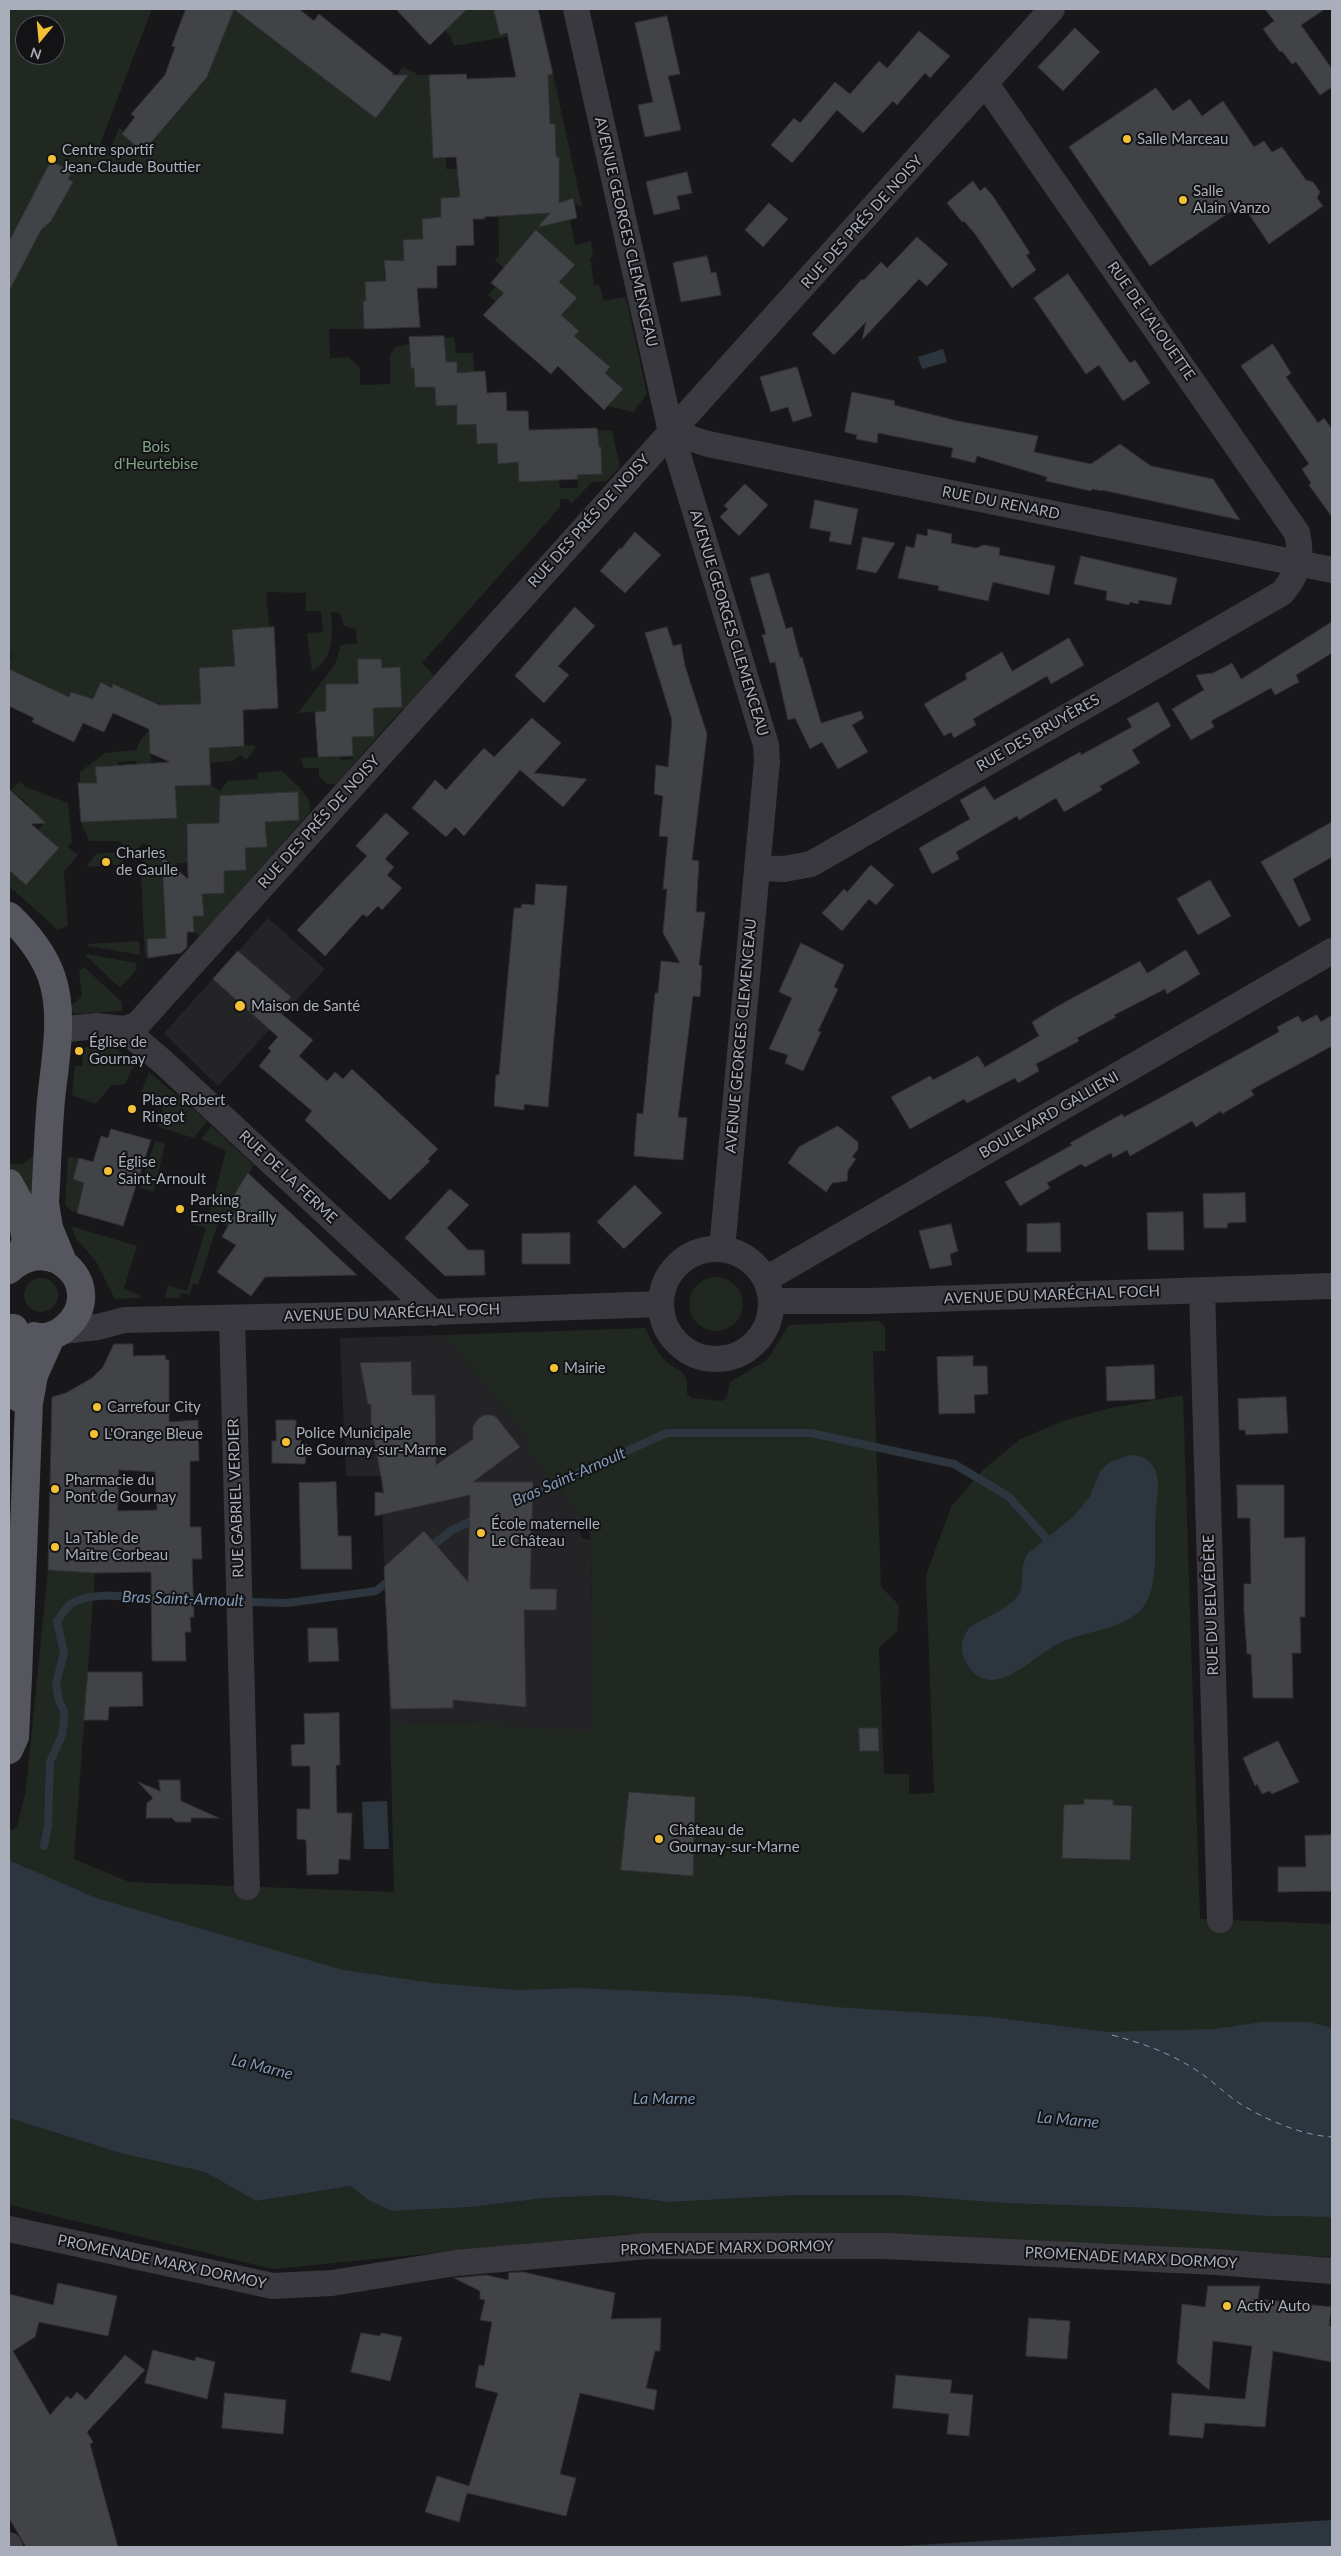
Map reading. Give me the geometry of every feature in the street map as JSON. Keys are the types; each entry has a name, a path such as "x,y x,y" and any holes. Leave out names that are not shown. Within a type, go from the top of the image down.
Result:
{"main road":[{"path":"9,916 30,937 51,975 57,1010 57,1030 45,1203 49,1228 62,1262 78,1279 81,1291 78,1314 57,1333 34,1375 30,1403 17,1694 14,1737 9,1750"},
{"path":"9,1183 19,1201 26,1242 14,1265"},
{"path":"14,1265 40,1255 62,1262"},
{"path":"11,1325 26,1335 39,1338 57,1333"},
{"path":"9,1596 20,1375 11,1325"}],"street":[{"name":"AVENUE GEORGES CLEMENCEAU","path":"576,9 671,432 766,746 767,761 722,1249"},
{"name":"RUE DES PRÉS DE NOISY","path":"124,1028 137,1025 146,1016 1052,9"},
{"name":"RUE DE L'ALOUETTE","path":"986,84 1297,533 1300,548 1299,563"},
{"name":"RUE DU RENARD","path":"671,432 708,444 1332,570"},
{"name":"RUE DES BRUYÈRES","path":"757,868 784,869 811,864 1282,593 1293,580 1299,563"},
{"name":"BOULEVARD GALLIENI","path":"768,1290 1332,951"},
{"path":"57,1030 97,1026 124,1028"},
{"name":"RUE DE LA FERME","path":"124,1028 434,1313"},
{"path":"722,1249 744,1256 756,1266 768,1290 766,1327 755,1344 738,1354 719,1359 699,1356 681,1347 667,1331 662,1318 660,1304 665,1282 678,1263 698,1251 722,1249"},
{"name":"AVENUE DU MARÉCHAL FOCH","path":"768,1290 870,1300 1332,1286"},
{"name":"RUE DU BELVÉDÈRE","path":"1202,1290 1220,1920"},
{"name":"AVENUE DU MARÉCHAL FOCH","path":"81,1291 92,1304 124,1320"},
{"name":"AVENUE DU MARÉCHAL FOCH","path":"57,1333 98,1327 124,1320 434,1313 660,1304"},
{"name":"RUE GABRIEL VERDIER","path":"232,1318 247,1887"},
{"name":"PROMENADE MARX DORMOY","path":"9,2229 273,2286 337,2283 456,2264 648,2246 885,2246 1216,2262 1332,2271"}],"shaded area":[{"name":"Maison de Santé","path":"268,918 325,969 218,1086 164,1033"},
{"name":"École maternelle Le Château","path":"444,1335 531,1441 524,1447 586,1521 582,1523 579,1530 582,1538 591,1540 592,1616 596,1617 596,1639 592,1640 593,1732 505,1727 505,1722 390,1723 381,1476 346,1476 340,1338"}],"green space":[{"name":"Bois d'Heurtebise","path":"9,9 152,9 100,144 111,148 119,128 124,131 122,134 144,152 208,76 226,29 209,20 229,20 234,9 272,9 328,80 375,117 403,67 419,75 429,75 433,157 446,157 446,169 461,168 460,197 441,198 441,217 423,239 403,240 404,261 384,260 385,281 363,302 364,329 329,329 330,358 348,357 360,368 360,385 390,384 390,355 395,347 409,344 411,368 414,368 415,387 435,387 436,406 457,405 457,424 476,424 477,444 497,443 498,464 518,462 520,482 559,480 560,488 578,488 577,475 602,474 601,447 599,447 597,430 612,431 620,467 607,481 592,482 571,504 568,499 560,499 560,507 422,663 434,675 336,784 327,784 319,777 319,768 304,768 300,758 340,756 341,760 353,759 352,737 374,736 373,708 402,706 400,667 382,668 381,659 358,659 358,684 348,684 348,690 326,711 298,713 335,664 341,645 357,643 356,629 344,626 340,613 331,612 332,637 328,653 325,660 312,671 307,633 323,632 321,611 306,611 306,593 268,592 266,595 270,632 232,631 236,667 199,668 202,708 154,703 102,682 93,699 71,692 63,708 9,678 11,667 9,663 12,655 9,653"},
{"path":"450,9 498,9 495,10 499,34 506,33 506,37 454,46 445,30 457,18"},
{"path":"553,74 582,206 574,204 572,198 566,200 575,245 591,241 593,257 589,259 594,285 599,284 604,301 626,297 647,394 633,412 607,406 622,389 605,373 610,367 574,336 579,331 561,315 577,298 559,282 574,265 537,230 519,251 536,266 541,333 525,352 505,335 517,321 488,295 509,273 495,260 499,256 498,194 505,216 545,213 549,163 559,162 559,157 549,157 545,125 549,91 537,77"},
{"path":"454,337 456,353 473,353 475,381 458,381 457,362 446,362 444,338"},
{"path":"157,724 150,744 152,779 137,779 136,761 118,762 118,765 95,767 97,783 80,783 80,772 105,753 137,750 142,739"},
{"path":"253,745 256,747 246,760 240,755 233,761 208,763 208,746"},
{"path":"282,771 306,795 309,800 310,812 200,936 194,932 193,916 203,915 202,894 224,893 224,871 246,870 245,848 266,847 265,819 299,820 298,792 241,795 219,818 219,823 208,823 209,840 188,847 188,863 177,863 176,868 165,868 163,888 167,938 147,939 148,958 145,957 141,872 145,872 145,861 142,861 151,849 143,843 133,853 119,841 89,841 81,822 176,818 173,784 211,785 220,791 228,781 258,779 258,773"},
{"path":"19,782 26,787 68,803 72,842 68,847 78,855 64,872 68,926 58,930 9,886 9,870 26,885 59,848 38,830 45,823 23,812 29,805 11,790"},
{"path":"116,852 125,864 113,865 108,857 103,858 100,866 86,867 96,854"},
{"path":"139,941 140,955 88,946 88,944"},
{"path":"87,954 136,963 137,969 120,988 86,956"},
{"path":"84,967 122,1002 122,1011 75,1014 68,1008 82,996 79,971"},
{"path":"98,1045 112,1047 136,1061 125,1084 111,1086 96,1104 72,1095 75,1066 82,1066 83,1048"},
{"path":"149,1072 207,1121 194,1138 158,1127 162,1116 162,1104 153,1096 141,1092"},
{"path":"211,1126 254,1165 231,1202 245,1216 265,1258 219,1220 198,1285 193,1284 189,1296 186,1293 180,1294 180,1298 165,1298 168,1285 187,1291 206,1228 191,1224 192,1219 207,1223 226,1151 201,1139"},
{"path":"155,1141 165,1144 154,1192 140,1188"},
{"path":"35,1155 34,1204 9,1169 9,1164 22,1164"},
{"path":"68,1157 79,1158 73,1179 84,1183 78,1209 79,1213 72,1211 65,1205"},
{"path":"71,1226 137,1246 124,1288 140,1296 140,1298 115,1299 96,1261 76,1239"},
{"path":"711,1277 721,1277 735,1285 741,1294 743,1304 741,1314 735,1323 721,1331 711,1331 701,1326 694,1319 689,1309 689,1299 694,1289 701,1282"},
{"path":"41,1278 48,1279 53,1283 57,1288 57,1302 53,1307 48,1311 41,1312 34,1311 29,1307 25,1302 24,1295 25,1288 29,1283 34,1279"},
{"path":"879,1321 885,1327 885,1351 873,1351 881,1587 899,1605 897,1631 879,1648 884,1774 909,1774 909,1794 934,1793 926,1575 951,1507 981,1472 1020,1439 1063,1421 1106,1409 1183,1395 1200,1919 1332,1924 1332,2055 334,2004 9,1875 31,1869 9,1860 9,1831 16,1828 18,1824 26,1789 48,1570 95,1573 74,1859 129,1882 394,1892 390,1723 505,1722 506,1727 592,1731 592,1639 596,1639 596,1617 592,1617 591,1540 586,1521 524,1447 531,1441 444,1335 645,1328 654,1346 663,1358 685,1376 687,1380 687,1394 692,1398 722,1401 727,1397 730,1382 767,1360 789,1325"},
{"path":"9,2118 120,2153 205,2172 256,2201 351,2186 368,2200 392,2211 471,2207 546,2198 610,2195 670,2202 798,2195 900,2195 1002,2203 1152,2208 1265,2216 1332,2217 1332,2257 844,2234 628,2234 273,2269 9,2205"}],"water":[{"path":"943,349 947,362 922,369 918,357"},
{"path":"1131,1455 1140,1456 1151,1464 1155,1469 1158,1483 1155,1567 1151,1593 1146,1603 1139,1612 1120,1624 1064,1641 1010,1675 987,1680 975,1674 969,1667 962,1652 963,1640 969,1628 1014,1600 1021,1589 1023,1567 1027,1554 1074,1516 1090,1496 1100,1471 1110,1462"},
{"path":"387,1801 389,1849 364,1849 362,1802"},
{"name":"La Marne","path":"9,1860 96,1898 343,1970 433,1983 516,1990 580,1988 743,1996 834,2007 991,2017 1108,2032 1215,2029 1262,2022 1309,2022 1332,2028 1332,2217 1265,2216 1152,2208 1002,2203 900,2195 798,2195 670,2202 610,2195 546,2198 471,2207 392,2211 368,2200 351,2186 256,2201 205,2172 120,2153 9,2118"},
{"path":"1332,2520 1332,2547 884,2547"}],"building":[{"path":"186,9 234,9 207,77 143,152 122,134 135,117 131,114 165,75 175,47 172,46"},
{"path":"234,9 299,9 314,21 319,14 394,74 392,75 408,75 376,118"},
{"path":"396,9 467,9 430,45"},
{"path":"494,9 538,9 553,74 548,75 550,124 555,124 556,157 559,157 559,203 573,198 577,218 538,227 550,213 473,219 474,245 456,246 456,265 437,266 437,288 417,288 420,327 364,329 363,301 366,301 365,282 386,281 384,260 404,261 403,240 423,239 422,219 441,217 441,198 460,197 456,157 433,158 429,75 466,74 467,79 516,77 507,33 500,35"},
{"path":"1265,9 1325,9 1301,25 1332,69 1332,87 1320,95 1296,62 1292,64 1282,51 1280,52 1263,29 1274,21"},
{"path":"667,16 680,74 668,76 681,130 645,137 638,105 653,102 635,23"},
{"path":"1075,28 1100,52 1063,91 1038,67"},
{"path":"919,31 950,56 930,78 925,73 897,105 893,101 863,133 837,110 792,163 771,145 794,118 800,123 835,82 850,94 879,61 887,68"},
{"path":"1156,88 1173,111 1190,99 1202,116 1223,101 1254,147 1264,141 1272,152 1282,147 1306,180 1313,182 1320,192 1317,198 1323,206 1269,244 1242,204 1150,266 1069,147"},
{"path":"51,161 72,172 68,179 73,182 51,221 41,230 9,291 9,242"},
{"path":"687,172 692,193 677,196 680,209 654,215 646,182"},
{"path":"973,181 980,191 985,187 993,196 1030,253 1026,255 1036,270 1012,288 975,234 964,221 962,222 947,203"},
{"path":"769,203 788,219 763,247 745,230"},
{"path":"536,230 575,265 559,282 577,298 561,315 579,331 574,336 610,367 605,373 623,389 604,410 558,366 551,374 483,315 504,293 491,283"},
{"path":"917,237 948,264 927,286 919,279 862,340 866,322 834,355 812,334 862,279 864,280 881,262 887,268"},
{"path":"707,256 711,273 716,272 721,295 681,302 673,263"},
{"path":"1068,274 1130,363 1135,360 1150,383 1123,401 1099,365 1086,374 1034,298"},
{"path":"444,336 446,362 457,362 457,373 485,371 487,393 506,392 507,411 528,411 529,430 597,428 599,447 601,447 602,474 577,475 578,479 519,482 518,462 498,464 497,443 477,444 476,424 457,425 457,405 436,406 435,387 415,387 414,368 411,368 409,337"},
{"path":"1273,344 1291,373 1286,377 1318,423 1324,418 1332,429 1332,517 1309,485 1311,483 1302,469 1309,464 1241,366"},
{"path":"797,367 812,416 793,422 788,407 771,412 760,377"},
{"path":"852,392 895,401 894,405 958,421 1038,436 1034,452 1091,464 1120,444 1151,466 1213,479 1240,520 1102,490 1092,489 1091,491 1046,481 1047,477 977,456 975,463 951,457 953,448 878,433 877,443 856,439 857,435 845,432"},
{"path":"745,484 768,505 739,536 720,517 728,509 724,506"},
{"path":"815,500 858,509 851,545 829,541 831,532 810,528"},
{"path":"928,529 952,534 951,543 976,548 984,545 1000,548 999,555 1055,566 1049,595 993,582 988,601 938,590 939,586 898,578 906,546 914,548 917,534 927,536"},
{"path":"635,532 661,555 625,593 600,571"},
{"path":"863,537 895,543 876,573 857,569"},
{"path":"1081,556 1177,578 1171,605 1139,600 1138,604 1130,602 1129,605 1106,600 1107,591 1074,584"},
{"path":"769,573 786,629 792,627 821,723 861,711 864,718 852,725 868,752 838,769 822,742 810,749 795,718 788,720 775,662 770,663 762,635 766,634 750,578"},
{"path":"575,607 595,626 558,666 569,675 544,703 515,676"},
{"path":"1332,622 1332,653 1296,675 1299,682 1275,695 1271,688 1211,721 1214,727 1191,740 1172,709 1204,690 1196,675 1213,673 1232,663 1241,679"},
{"path":"274,627 278,708 243,710 244,746 209,748 211,785 175,786 177,818 81,822 78,783 97,783 95,767 170,762 150,753 149,729 113,713 104,732 83,723 74,742 32,722 34,718 9,706 9,669 69,697 71,692 93,699 101,682 112,688 113,684 159,705 201,704 199,668 235,666 232,630"},
{"path":"667,627 673,646 681,644 685,666 707,734 692,860 699,861 696,912 705,912 699,965 702,966 700,997 693,996 678,1117 687,1118 683,1160 634,1156 637,1113 643,1114 655,993 658,993 661,961 680,963 663,933 667,889 663,889 668,837 659,836 663,796 654,794 656,765 668,767 672,720 645,633"},
{"path":"1069,638 1084,665 1051,684 1047,676 973,719 976,725 954,738 951,732 944,736 924,704 967,679 965,674 1002,652 1012,671"},
{"path":"358,659 381,659 382,668 400,667 402,707 373,708 374,736 352,737 353,756 318,757 315,712 326,711 326,684 358,684"},
{"path":"1158,702 1171,726 1132,750 1140,763 1100,786 1102,790 1064,812 1056,798 1019,820 1017,816 956,852 959,859 932,874 919,848 970,819 960,800 985,786 994,800 1080,752 1081,755 1132,727 1127,719"},
{"path":"532,718 561,743 534,773 587,779 563,807 520,770 464,836 455,827 446,837 412,808 435,780 446,790 484,748 494,757"},
{"path":"9,789 46,823 31,824 59,848 26,885 9,870"},
{"path":"298,792 299,820 265,822 267,847 245,848 246,870 224,871 224,893 202,894 204,916 193,916 194,932 187,932 187,947 181,953 148,958 147,939 166,938 162,857 188,879 187,824 219,823 220,796"},
{"path":"386,813 409,833 385,859 394,867 387,875 402,888 382,910 378,906 367,917 363,914 325,956 297,930 367,856 356,846"},
{"path":"1332,822 1332,857 1293,879 1311,920 1299,927 1261,862"},
{"path":"871,865 894,885 876,905 869,899 842,931 822,913 844,889 847,892"},
{"path":"1210,880 1231,916 1198,935 1177,899"},
{"path":"536,884 567,886 548,1107 524,1104 524,1110 494,1106 496,1075 499,1075 514,908 521,908 522,904 534,905"},
{"path":"801,943 844,965 834,987 838,989 818,1031 821,1032 803,1071 785,1063 788,1055 769,1049 792,998 779,992"},
{"path":"1186,950 1200,974 1167,994 1165,989 1114,1015 1116,1017 1077,1038 1079,1041 1036,1064 1039,1071 1018,1083 1015,1078 967,1103 964,1099 910,1129 891,1097 930,1076 933,1080 978,1056 985,1067 1039,1036 1032,1022 1058,1006 1140,961 1147,973"},
{"path":"238,951 291,997 278,1011 313,1040 299,1056 327,1081 335,1072 343,1079 352,1069 438,1149 428,1159 430,1161 390,1200 305,1120 312,1111 259,1066 271,1051 268,1048 278,1037 213,979"},
{"path":"1317,1015 1321,1022 1332,1015 1332,1046 1251,1090 1254,1095 1222,1114 1221,1111 1196,1127 1192,1121 1130,1156 1127,1150 1113,1158 1111,1153 1085,1167 1081,1164 1047,1183 1050,1188 1020,1206 1005,1182 1072,1145 1070,1143 1122,1114 1124,1117 1149,1104 1279,1032 1277,1027 1298,1016 1302,1022"},
{"path":"838,1126 858,1142 858,1149 852,1157 856,1159 848,1170 847,1181 832,1183 826,1192 788,1163 799,1147"},
{"name":"Église Saint-Arnoult","path":"111,1129 151,1140 123,1226 77,1213 84,1183 73,1179 79,1158 93,1162 101,1136 108,1138"},
{"path":"248,1173 357,1275 265,1277 251,1296 217,1272 236,1245 222,1237 237,1209 230,1202"},
{"path":"635,1185 662,1213 624,1249 597,1222"},
{"path":"450,1189 469,1205 447,1228 468,1250 484,1250 485,1275 445,1276 405,1238"},
{"path":"1245,1193 1246,1222 1228,1223 1227,1228 1204,1228 1203,1194"},
{"path":"1183,1212 1184,1250 1148,1250 1147,1213"},
{"path":"1060,1223 1061,1252 1027,1252 1027,1224"},
{"path":"951,1224 958,1251 950,1254 952,1265 930,1269 919,1231"},
{"path":"570,1233 570,1264 522,1264 522,1234"},
{"path":"114,1344 133,1344 133,1356 165,1355 166,1360 169,1360 169,1422 198,1420 199,1461 190,1461 190,1527 201,1527 202,1559 192,1559 194,1617 190,1617 191,1632 185,1632 186,1661 152,1661 151,1572 95,1573 48,1570 52,1397 66,1393 92,1378 103,1367","holes":["119,1470 155,1472 157,1510 118,1511"]},
{"path":"973,1356 973,1366 987,1366 988,1394 974,1395 975,1413 939,1414 937,1357"},
{"path":"411,1362 412,1395 435,1395 436,1465 473,1439 473,1426 478,1419 484,1415 492,1415 496,1417 520,1447 473,1482 533,1482 530,1589 557,1589 556,1610 524,1610 526,1707 453,1700 453,1708 391,1709 384,1567 424,1531 468,1582 470,1495 375,1516 375,1492 384,1493 371,1424 371,1404 368,1404 360,1363"},
{"path":"1154,1365 1155,1399 1107,1401 1106,1367"},
{"path":"1286,1397 1288,1433 1246,1435 1245,1430 1239,1430 1238,1399"},
{"name":"Police Municipale de Gournay-sur-Marne","path":"276,1420 296,1420 296,1440 301,1440 301,1444 307,1444 305,1464 272,1463 272,1441 276,1441"},
{"path":"336,1482 338,1536 351,1536 352,1569 301,1569 299,1483"},
{"path":"1237,1485 1284,1485 1284,1538 1305,1537 1305,1617 1300,1617 1301,1653 1292,1653 1293,1698 1253,1698 1251,1654 1247,1654 1244,1611 1244,1584 1251,1584 1250,1518 1238,1518"},
{"path":"308,1628 337,1628 339,1661 309,1662"},
{"path":"88,1672 142,1672 143,1706 109,1707 108,1720 84,1720"},
{"path":"339,1713 340,1765 336,1765 337,1813 352,1813 350,1860 339,1859 338,1874 307,1875 306,1840 297,1839 297,1809 310,1809 310,1766 292,1766 291,1745 305,1744 304,1714"},
{"path":"859,1728 878,1728 879,1751 860,1751"},
{"path":"1278,1741 1299,1782 1272,1794 1270,1791 1262,1794 1257,1784 1255,1786 1243,1758"},
{"path":"159,1780 180,1780 181,1801 219,1818 191,1818 191,1822 176,1822 172,1818 146,1818 147,1803 153,1798 138,1782 160,1791"},
{"name":"Château de Gournay-sur-Marne","path":"629,1792 695,1797 693,1876 621,1870"},
{"path":"1084,1799 1113,1800 1113,1805 1132,1806 1130,1860 1062,1858 1064,1805 1084,1804"},
{"path":"1332,1835 1332,1891 1278,1892 1278,1867 1306,1867 1305,1836"},
{"path":"523,2272 615,2293 611,2319 661,2318 660,2351 655,2351 646,2388 657,2390 654,2410 580,2393 560,2474 576,2478 566,2516 467,2493 459,2522 425,2512 437,2476 469,2486 498,2393 475,2387 479,2365 484,2366 492,2322 480,2320 485,2300 480,2299 480,2291 454,2278 486,2275 508,2280 509,2273"},
{"path":"58,2283 117,2296 108,2336 39,2322 35,2337 13,2351 50,2415 67,2396 71,2399 77,2392 86,2400 125,2355 145,2370 87,2432 93,2442 90,2444 118,2547 26,2547 9,2518 9,2294 53,2305"},
{"path":"1208,2286 1260,2286 1258,2299 1331,2307 1329,2326 1332,2326 1332,2362 1273,2351 1265,2427 1205,2423 1203,2438 1169,2435 1172,2393 1245,2399 1252,2346 1213,2341 1209,2390 1177,2363 1182,2304 1205,2307"},
{"path":"1029,2318 1070,2321 1067,2359 1026,2356"},
{"path":"361,2333 380,2336 381,2333 402,2337 390,2381 351,2372"},
{"path":"153,2350 195,2361 196,2357 215,2362 207,2399 145,2383"},
{"path":"896,2375 952,2380 950,2393 973,2395 969,2436 947,2434 949,2414 893,2408"},
{"path":"225,2393 286,2400 283,2434 222,2428"}],"waterway":[{"name":"Bras Saint-Arnoult","path":"525,1497 667,1433 811,1433 954,1464 1008,1496 1046,1538"},
{"name":"Bras Saint-Arnoult","path":"428,1549 452,1530 478,1518"},
{"name":"Bras Saint-Arnoult","path":"184,1600 287,1603 376,1591 392,1578"},
{"name":"Bras Saint-Arnoult","path":"44,1846 48,1826 50,1762 62,1735 64,1720 64,1711 59,1701 56,1684 64,1653 57,1621 72,1603 93,1596 160,1600"}],"ferry route":[{"path":"1112,2035 1145,2045 1176,2058 1202,2074 1239,2103 1272,2121 1296,2130 1332,2137"}],"place":[{"name":"Salle Marceau","path":"1127,139"},
{"name":"Centre sportif Jean-Claude Bouttier","path":"52,159"},
{"name":"Salle Alain Vanzo","path":"1183,200"},
{"name":"Charles de Gaulle","path":"106,862"},
{"name":"Maison de Santé","path":"240,1006"},
{"name":"Église de Gournay","path":"79,1051"},
{"name":"Place Robert Ringot","path":"132,1109"},
{"name":"Église Saint-Arnoult","path":"108,1171"},
{"name":"Parking Ernest Brailly","path":"180,1209"},
{"name":"Mairie","path":"554,1368"},
{"name":"Carrefour City","path":"97,1407"},
{"name":"L'Orange Bleue","path":"94,1434"},
{"name":"Police Municipale de Gournay-sur-Marne","path":"286,1442"},
{"name":"Pharmacie du Pont de Gournay","path":"55,1489"},
{"name":"École maternelle Le Château","path":"481,1533"},
{"name":"La Table de Maître Corbeau","path":"55,1547"},
{"name":"Château de Gournay-sur-Marne","path":"659,1839"},
{"name":"Activ' Auto","path":"1227,2306"}]}
